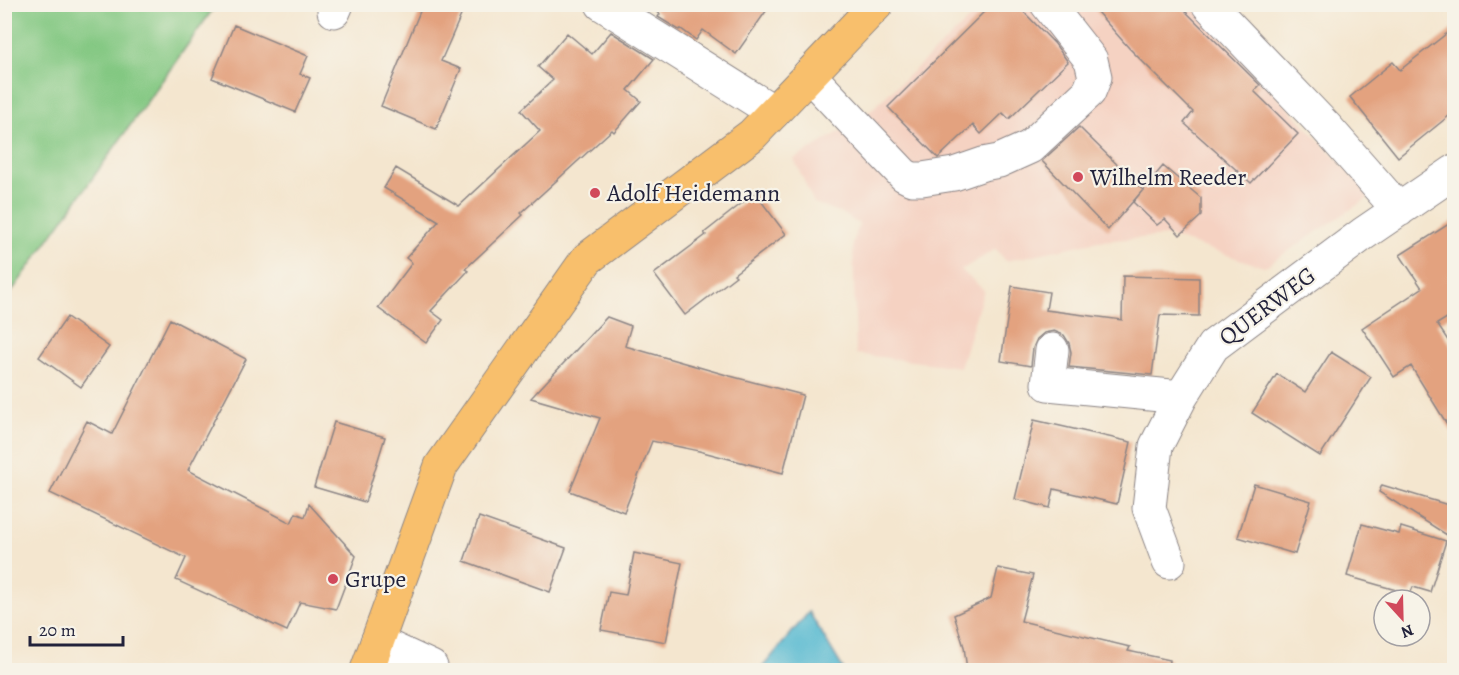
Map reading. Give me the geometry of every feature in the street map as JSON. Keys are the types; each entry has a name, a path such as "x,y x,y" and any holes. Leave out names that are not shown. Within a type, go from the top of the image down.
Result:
{"main road":[{"path":"372,656 441,466 587,259 752,135 877,4"}],"street":[{"path":"602,4 774,112"},
{"path":"809,75 904,175 912,179 954,174 999,161 1030,147 1089,92 1095,77 1091,60 1047,4"},
{"path":"1208,4 1326,127 1399,210"},
{"name":"QUERWEG","path":"1169,562 1149,508 1156,446 1181,398 1213,346 1363,234 1455,172"},
{"path":"1052,350 1048,384 1181,398"},
{"path":"372,656 432,670"}],"shaded area":[{"name":"Wilhelm Reeder","path":"985,5 1192,5 1371,196 1264,267 1169,236 1098,241 1006,261 996,249 961,270 984,290 960,367 856,354 853,243 859,224 841,213 814,203 794,159 860,120"}],"green space":[{"path":"4,5 216,5 5,301"}],"water":[{"path":"809,612 844,670 760,670"}],"building":[{"path":"423,4 466,4 441,61 461,69 436,129 381,106"},
{"path":"647,4 771,4 736,54 703,30 696,40 658,17 660,14"},
{"path":"992,4 1016,4 1055,44 1068,62 1009,119 1003,113 981,134 973,125 938,158 888,107"},
{"path":"1090,4 1178,4 1260,85 1254,91 1298,134 1251,183 1184,123 1193,112 1129,48"},
{"path":"234,25 308,56 300,74 310,78 295,112 212,78"},
{"path":"1455,27 1455,111 1398,157 1350,97 1393,62 1400,70"},
{"path":"611,32 654,59 628,90 641,101 614,132 612,130 521,213 523,215 465,269 468,271 431,311 443,320 426,343 378,308 412,263 406,258 439,221 384,188 396,168 459,206 540,131 521,110 553,80 538,67 567,33 592,54"},
{"path":"1079,127 1143,190 1108,230 1042,161"},
{"path":"1163,166 1201,198 1201,216 1180,235 1165,219 1157,225 1133,202"},
{"path":"755,193 786,234 685,315 654,274 706,235 704,233"},
{"path":"1455,220 1455,313 1437,324 1455,351 1455,437 1411,366 1394,377 1362,328 1422,288 1400,255"},
{"path":"1123,276 1199,278 1199,316 1160,315 1152,375 1069,367 1071,352 1069,343 1064,335 1054,331 1044,333 1037,339 1033,348 1031,366 1001,361 1012,286 1049,292 1046,310 1122,320"},
{"path":"67,317 109,347 81,387 39,357"},
{"path":"607,317 631,326 625,346 803,395 783,473 652,441 624,512 570,491 600,418 531,398"},
{"path":"170,319 246,359 188,470 291,523 296,513 305,517 309,504 356,556 336,609 300,602 287,631 176,580 186,558 50,493 87,421 112,434"},
{"path":"1331,352 1371,377 1320,456 1252,413 1277,374 1305,392"},
{"path":"1034,420 1131,442 1117,504 1054,489 1050,508 1015,499"},
{"path":"334,422 385,437 365,502 314,487"},
{"path":"1254,484 1311,501 1295,554 1238,537"},
{"path":"1382,485 1455,507 1447,535 1379,492"},
{"path":"479,517 566,548 550,592 464,561"},
{"path":"1362,524 1399,534 1401,527 1446,541 1431,588 1389,588 1347,576"},
{"path":"634,553 682,563 666,642 601,630 609,592 626,595"},
{"path":"998,568 1033,575 1021,621 1130,647 1128,651 1170,660 1169,670 967,670 964,647 954,615 991,598"}],"place":[{"name":"Wilhelm Reeder","path":"1078,177"},
{"name":"Adolf Heidemann","path":"595,193"},
{"name":"Grupe","path":"333,579"}]}
